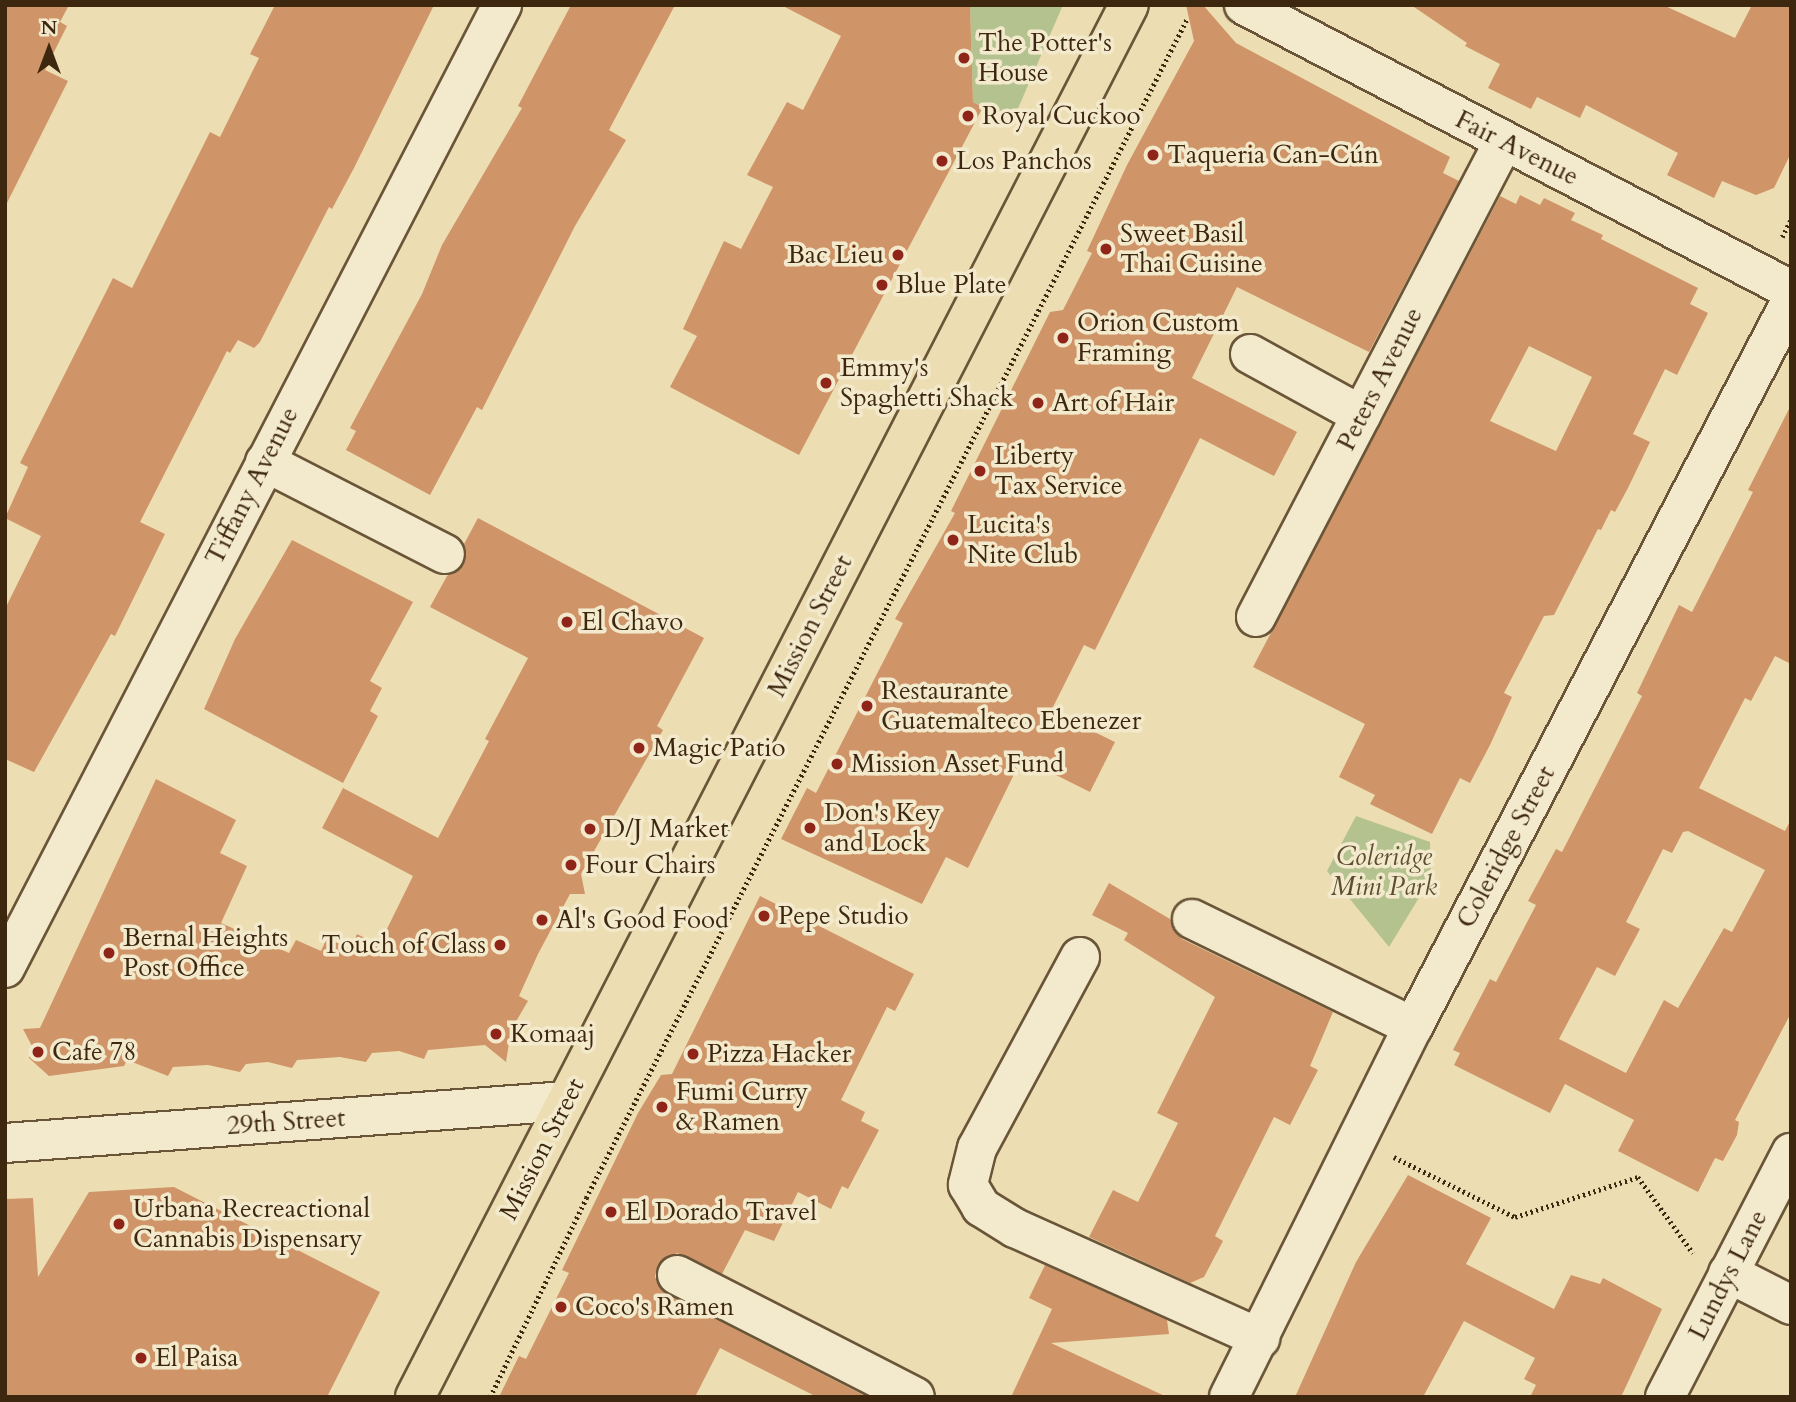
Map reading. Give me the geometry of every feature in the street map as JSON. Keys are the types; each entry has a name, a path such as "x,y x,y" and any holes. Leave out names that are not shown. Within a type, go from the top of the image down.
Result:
{"main road":[{"name":"Mission Street","path":"415,1397 1129,5"}],"street":[{"name":"Tiffany Avenue","path":"5,968 502,5"},
{"name":"Fair Avenue","path":"1244,5 1791,290"},
{"name":"Peters Avenue","path":"1256,617 1504,141"},
{"name":"Coleridge Street","path":"1230,1397 1413,1027 1791,301"},
{"path":"1250,354 1361,415"},
{"path":"265,462 445,554"},
{"path":"1192,919 1413,1027"},
{"path":"1080,957 977,1148 968,1185 981,1207 1015,1228 1259,1338"},
{"name":"29th Street","path":"5,1143 566,1101"},
{"name":"Lundys Lane","path":"1665,1397 1791,1153"},
{"path":"1728,1273 1791,1305"},
{"path":"677,1275 915,1397"}],"path":[{"path":"490,1397 586,1198 1187,19"},
{"path":"1358,1140 1515,1217 1638,1177 1689,1250 1728,1273"}],"green space":[{"path":"970,5 1063,5 1013,120 973,102"},
{"name":"Coleridge Mini Park","path":"1356,816 1430,842 1431,878 1389,947 1327,871"}],"building":[{"path":"5,5 69,5 60,22 67,26 45,70 68,81 5,207"},
{"path":"275,5 434,5 354,168 332,209 329,207 260,342 254,348 238,340 230,353 227,351 140,522 165,534 115,636 111,634 34,772 5,759 5,609 41,536 5,518 28,467 20,463 113,278 132,288 210,132 220,137 259,58 250,54"},
{"path":"571,5 675,5 609,130 626,140 575,226 482,410 477,407 430,495 346,450 356,431 350,428 422,294 442,245 522,108 518,106"},
{"path":"781,5 970,5 973,102 983,107 799,455 670,387 697,336 683,329 724,241 741,249 773,187 747,175 787,102 803,110 841,36"},
{"path":"1186,5 1203,5 1236,43 1450,157 1443,173 1459,181 1369,352 1237,287 1192,378 1297,432 1274,476 1200,438 1095,650 1084,645 1051,711 1115,742 1090,792 1022,758 968,868 946,857 922,904 781,839 807,788 816,793 903,623 895,619 955,513 951,511 1050,312 1063,310 1092,253 1087,251 1127,165 1194,41"},
{"path":"1411,5 1663,5 1735,38 1752,5 1791,5 1791,153 1774,188 1756,195 1722,181 1714,198 1667,175 1678,153 1586,105 1580,118 1537,97 1531,109 1488,88 1500,64 1465,46 1467,43"},
{"path":"1520,195 1540,205 1544,198 1575,213 1571,220 1603,235 1601,239 1698,288 1690,304 1708,313 1677,375 1665,369 1633,434 1650,442 1628,488 1615,512 1611,510 1601,530 1598,529 1554,615 1544,616 1504,693 1512,697 1490,745 1470,783 1460,778 1432,834 1370,804 1375,795 1339,777 1365,724 1253,667 1500,196 1516,204","holes":["1529,346 1592,377 1556,451 1490,421"]},
{"path":"1791,405 1791,664 1775,656 1751,701 1745,698 1699,788 1785,831 1791,819 1791,1013 1735,1120 1739,1122 1737,1135 1723,1161 1715,1158 1698,1192 1618,1151 1634,1120 1565,1084 1550,1113 1454,1065 1460,1053 1453,1050 1490,979 1496,982 1536,905 1528,901 1556,849 1562,852 1642,696 1637,693 1679,605 1692,612 1753,492 1748,490","holes":["1688,831 1765,870 1732,932 1724,928 1678,1008 1664,1000 1626,1073 1559,1039 1597,967 1615,976 1640,929 1626,922 1663,849 1672,853 1683,832"]},
{"path":"478,518 704,638 657,726 663,730 581,874 585,894 570,894 538,954 519,996 528,1001 511,1030 506,1062 485,1045 428,1050 424,1059 399,1051 372,1053 366,1062 340,1057 297,1060 292,1068 268,1062 246,1064 240,1072 208,1065 173,1067 168,1076 127,1060 124,1066 49,1076 29,1058 33,1048 23,1029 40,1028 156,779 236,820 220,853 247,866 221,923 289,953 296,940 321,951 327,938 350,949 357,934 379,945 413,876 322,828 343,788 438,838 489,741 485,739 528,658 430,607 447,576 464,565 464,544"},
{"path":"292,540 413,602 370,681 382,688 370,711 378,716 343,783 204,709 235,639"},
{"path":"1109,883 1170,919 1182,939 1333,1012 1310,1066 1318,1070 1290,1125 1274,1117 1215,1236 1223,1241 1204,1277 1190,1283 1089,1237 1113,1190 1138,1202 1178,1123 1157,1113 1215,997 1124,940 1128,933 1092,915"},
{"path":"760,896 914,974 895,1011 887,1007 841,1100 865,1112 861,1121 879,1130 848,1189 842,1186 831,1209 798,1192 774,1241 745,1230 722,1274 677,1253 658,1264 655,1277 667,1294 867,1397 817,1397 720,1348 695,1397 499,1397 519,1356 526,1359 569,1273 562,1270 638,1113 661,1075 672,1074"},
{"path":"1408,1175 1491,1218 1466,1264 1554,1309 1571,1275 1600,1284 1603,1278 1662,1309 1621,1397 1530,1397 1536,1385 1524,1379 1535,1358 1464,1321 1423,1397 1295,1397 1356,1262"},
{"path":"174,1187 380,1292 327,1397 5,1397 5,1199 33,1198 38,1277 89,1192"},
{"path":"1045,1265 1167,1320 1169,1334 1051,1343 1167,1397 1011,1397 1052,1309 1029,1298"}],"place":[{"name":"The Potter's House","path":"964,58"},
{"name":"Royal Cuckoo","path":"968,116"},
{"name":"Taqueria Can-Cún","path":"1153,155"},
{"name":"Los Panchos","path":"942,161"},
{"name":"Sweet Basil Thai Cuisine","path":"1106,249"},
{"name":"Bac Lieu","path":"898,255"},
{"name":"Blue Plate","path":"882,285"},
{"name":"Orion Custom Framing","path":"1063,338"},
{"name":"Emmy's Spaghetti Shack","path":"826,383"},
{"name":"Art of Hair","path":"1038,403"},
{"name":"Liberty Tax Service","path":"980,471"},
{"name":"Lucita's Nite Club","path":"953,540"},
{"name":"El Chavo","path":"567,622"},
{"name":"Restaurante Guatemalteco Ebenezer","path":"867,706"},
{"name":"Magic Patio","path":"639,748"},
{"name":"Mission Asset Fund","path":"837,764"},
{"name":"Don's Key and Lock","path":"810,828"},
{"name":"D/J Market","path":"590,829"},
{"name":"Four Chairs","path":"571,865"},
{"name":"Pepe Studio","path":"764,916"},
{"name":"Al's Good Food","path":"542,920"},
{"name":"Touch of Class","path":"500,945"},
{"name":"Bernal Heights Post Office","path":"109,953"},
{"name":"Komaaj","path":"496,1034"},
{"name":"Cafe 78","path":"38,1052"},
{"name":"Pizza Hacker","path":"693,1054"},
{"name":"Fumi Curry & Ramen","path":"662,1107"},
{"name":"El Dorado Travel","path":"611,1212"},
{"name":"Urbana Recreactional Cannabis Dispensary","path":"119,1224"},
{"name":"Coco's Ramen","path":"561,1307"},
{"name":"El Paisa","path":"141,1358"}]}
